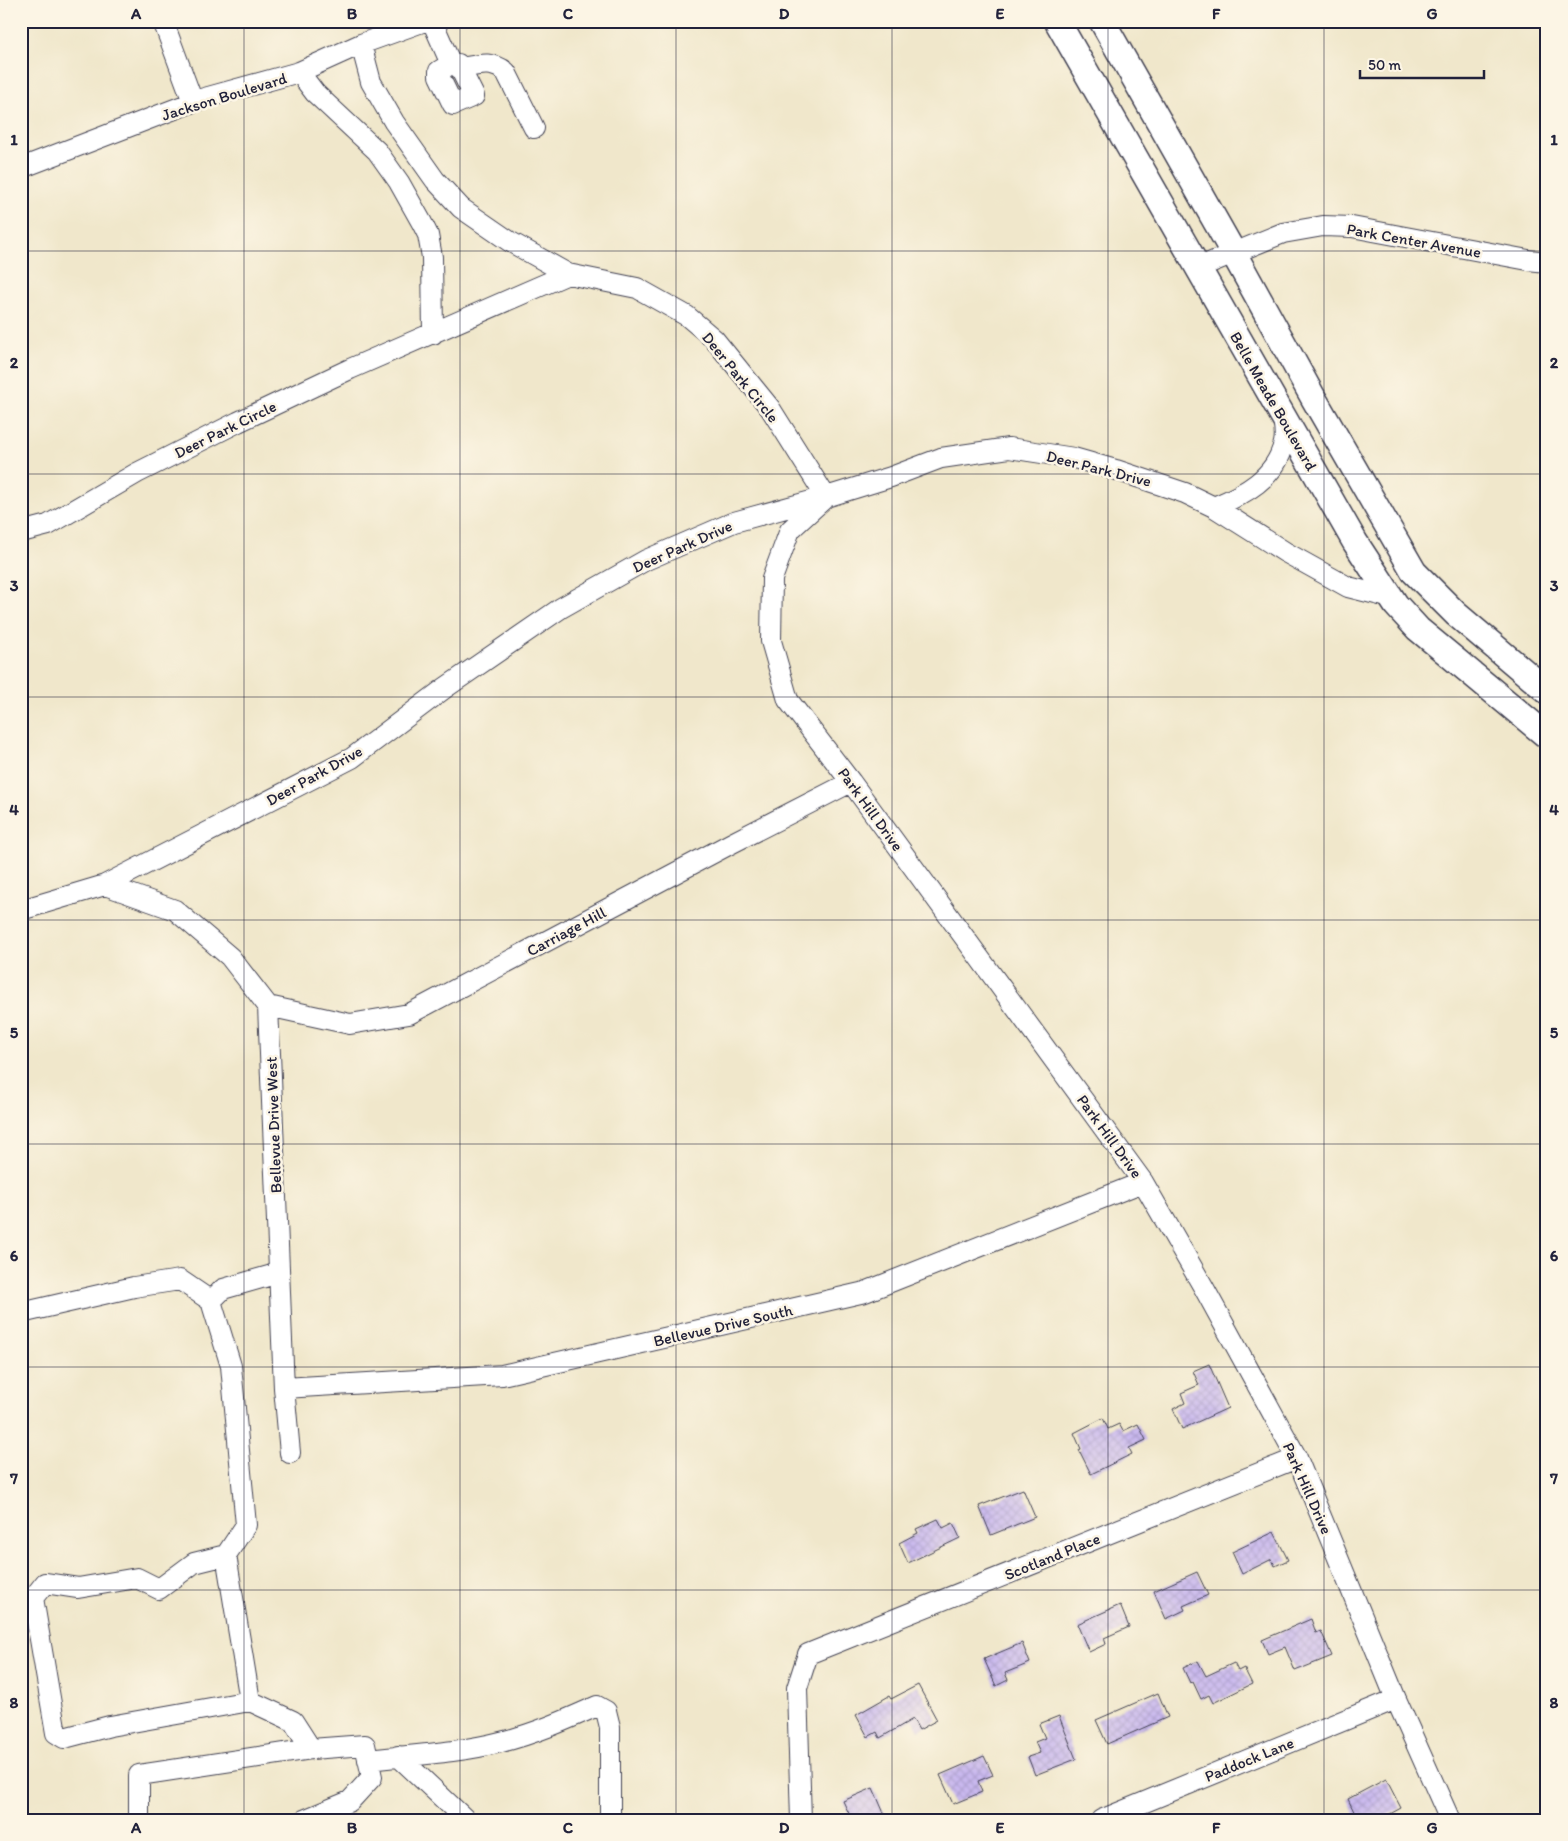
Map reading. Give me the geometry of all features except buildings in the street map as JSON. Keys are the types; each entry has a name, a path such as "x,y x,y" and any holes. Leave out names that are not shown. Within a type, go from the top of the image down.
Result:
{"main road":[{"name":"Belle Meade Boulevard","path":"1057,21 1197,268 1356,542 1392,598 1418,629 1547,736"},
{"path":"1102,21 1234,252 1314,399 1419,577 1456,614 1547,691"},
{"path":"1106,107 1141,89"},
{"path":"1282,414 1314,399"},
{"path":"1392,598 1419,577"}],"street":[{"path":"163,21 193,102"},
{"name":"Jackson Boulevard","path":"21,168 193,102 299,72 361,44 425,21"},
{"path":"432,21 456,66 487,64 498,66 506,72 534,128"},
{"path":"361,44 371,82 394,122 436,180 461,208 501,236 568,274"},
{"path":"299,72 316,93 377,151 399,182 422,223 428,236 432,257 433,334"},
{"name":"Park Center Avenue","path":"1197,268 1283,233 1323,226 1352,227 1547,262"},
{"name":"Deer Park Circle","path":"21,532 48,525 137,473 238,422 350,369 568,274 637,288 687,316 714,339 770,408 826,497"},
{"path":"1214,507 1238,497 1255,486 1268,472 1284,444 1285,430 1282,414"},
{"name":"Deer Park Drive","path":"21,910 105,885 352,758 445,688 561,608 646,560 734,522 891,477 941,458 1009,448 1074,458 1116,470 1185,493 1214,507 1285,552 1348,588 1392,598"},
{"name":"Park Hill Drive","path":"826,497 790,530 772,579 771,641 788,700 851,782 1143,1182 1200,1281 1297,1458 1396,1698 1450,1820"},
{"name":"Carriage Hill","path":"268,1006 350,1024 409,1014 851,782"},
{"path":"105,885 175,910 230,957 268,1006"},
{"name":"Bellevue Drive West","path":"268,1006 284,1388 290,1453"},
{"name":"Bellevue Drive South","path":"284,1388 502,1375 866,1292 1143,1182"},
{"path":"211,1301 223,1289 279,1273"},
{"path":"21,1313 134,1286 180,1280 211,1301 231,1366 246,1525 226,1555 194,1563 159,1590 137,1578 78,1588 45,1583 33,1598 56,1733 64,1738 110,1726 250,1701 293,1721 311,1749"},
{"name":"Scotland Place","path":"800,1820 797,1688 808,1654 1297,1458"},
{"path":"226,1555 250,1701"},
{"name":"Paddock Lane","path":"1101,1820 1396,1698"},
{"path":"368,1760 447,1751 501,1742 565,1720 597,1706 606,1711 610,1727 610,1820"},
{"path":"139,1820 139,1776 311,1749 365,1745 372,1777 350,1801 304,1820"},
{"path":"398,1756 466,1820"}]}
